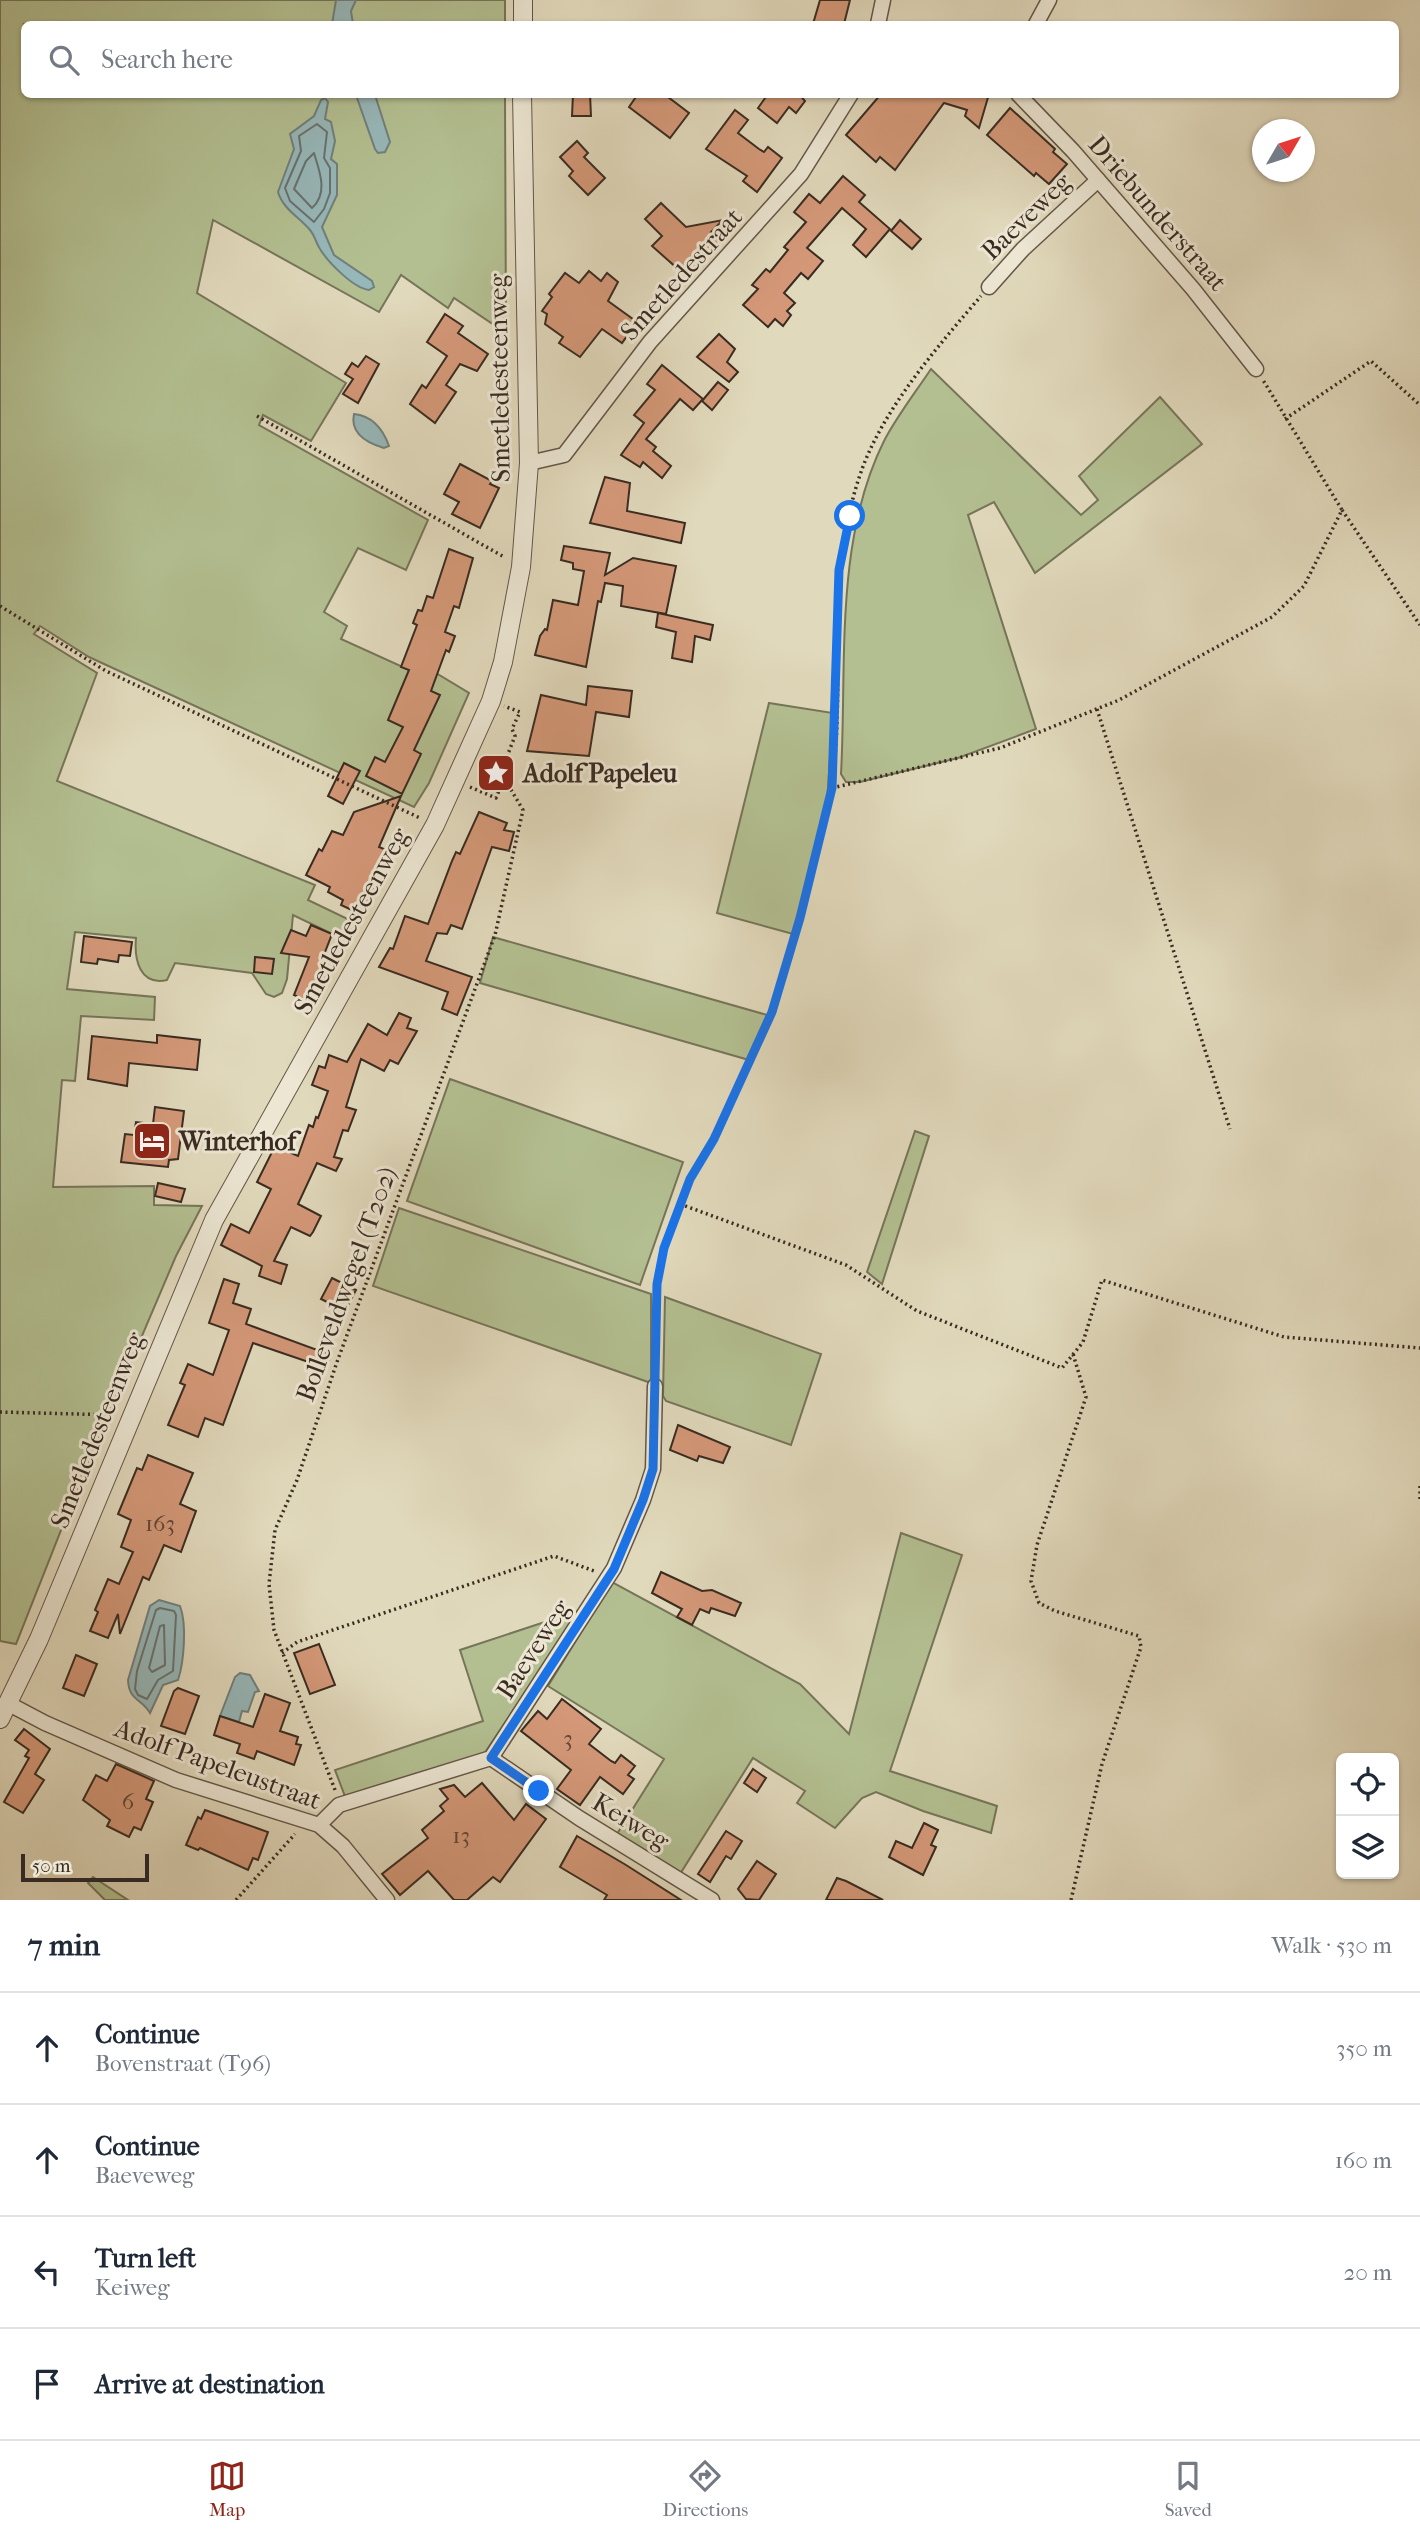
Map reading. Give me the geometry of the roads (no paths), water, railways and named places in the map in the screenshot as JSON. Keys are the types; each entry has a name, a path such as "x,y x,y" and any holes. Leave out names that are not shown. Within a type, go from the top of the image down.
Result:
{"street":[{"path":"523,0 523,21"},
{"path":"879,21 883,0"},
{"path":"1038,21 1049,0"},
{"name":"Smetledesteenweg","path":"5,1711 44,1628 214,1220 435,825 491,701 503,662 521,567 529,463 522,98"},
{"name":"Smetledestraat","path":"529,463 565,455 650,342 801,174 848,98"},
{"name":"Driebunderstraat","path":"1022,98 1193,289 1255,369"},
{"name":"Baeveweg","path":"989,287 1023,249 1098,180"},
{"name":"Baeveweg","path":"491,1758 609,1577 643,1500 653,1469 655,1386"},
{"name":"Adolf Papeleustraat","path":"5,1711 45,1723 176,1780 312,1823 343,1846 387,1900"},
{"path":"312,1823 339,1805 491,1758"},
{"name":"Keiweg","path":"491,1758 579,1818 712,1900"}],"water":[{"path":"336,0 356,0 351,11 353,21 332,21"},
{"path":"325,98 328,102 325,119 331,122 335,141 331,159 337,164 337,195 322,227 334,255 372,281 374,287 369,290 349,280 329,261 310,230 287,208 278,192 294,149 290,134 314,116 321,100"},
{"path":"357,98 376,98 390,142 385,152 378,153"},
{"path":"354,414 367,417 376,424 389,446 378,446 361,436 353,421"},
{"path":"159,1600 180,1606 184,1633 183,1653 178,1680 163,1685 150,1713 133,1696 128,1680 150,1606"},
{"path":"240,1673 250,1675 259,1691 255,1692 248,1712 242,1711 239,1722 220,1716 235,1677"}],"place":[{"name":"Adolf Papeleu","path":"496,773"},
{"name":"Winterhof","path":"152,1141"}]}
